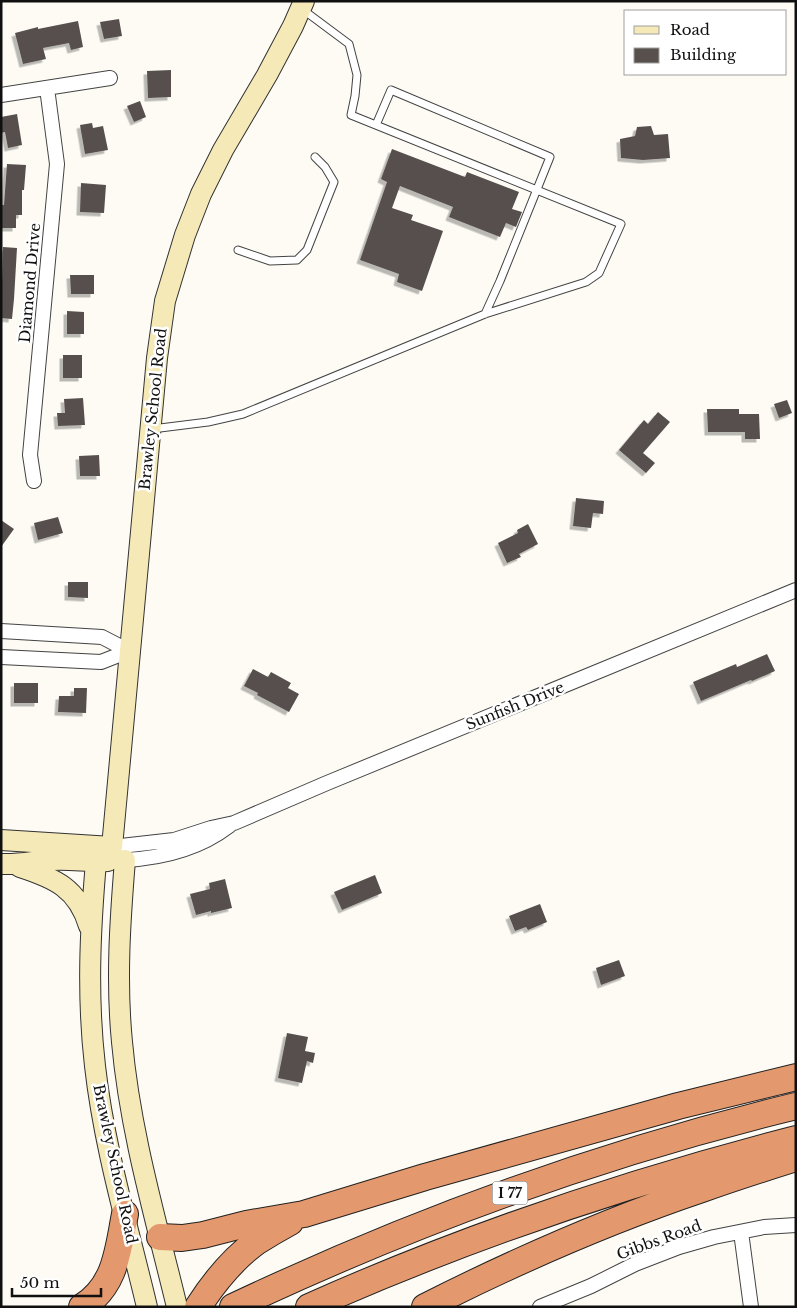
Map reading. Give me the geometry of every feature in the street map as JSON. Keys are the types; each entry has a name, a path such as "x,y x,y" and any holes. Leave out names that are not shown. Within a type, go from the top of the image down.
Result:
{"highway":[{"path":"160,1237 182,1238 203,1235 246,1224 304,1214 425,1177 678,1106 796,1078"},
{"name":"I 77","path":"233,1307 359,1251 488,1201 628,1154 796,1106"},
{"name":"I 77","path":"309,1307 430,1256 550,1212 681,1170 796,1139"},
{"path":"425,1307 562,1244 630,1216 701,1189 796,1158"},
{"path":"82,1307 98,1294 110,1276 117,1257 125,1214"},
{"path":"191,1301 256,1242 304,1214"}],"main road":[{"name":"Brawley School Road","path":"191,1301 160,1237 126,1083 119,998 121,912 119,853 129,651 157,358 166,301 185,234 201,194 223,150 267,75 303,5"},
{"path":"1,840 119,853"},
{"path":"7,864 54,860 96,862 119,853"},
{"name":"Brawley School Road","path":"96,862 90,931 90,1013 96,1072 105,1131 147,1307"},
{"path":"7,864 41,874 64,886 82,907 90,931"}],"street":[{"path":"1,95 110,78"},
{"name":"Diamond Drive","path":"34,481 30,455 58,164 47,88"},
{"name":"Sunfish Drive","path":"119,853 234,823 796,590"},
{"path":"1,631 102,637 129,651"},
{"path":"1,657 101,662 129,651"},
{"name":"Sunfish Drive","path":"119,853 156,857 183,850 215,837 234,823"},
{"name":"Gibbs Road","path":"540,1307 635,1264 679,1247 714,1237 764,1227 796,1225"},
{"path":"740,1232 751,1307"}],"lane":[{"path":"150,429 208,422 243,414 485,314 586,282 600,273 621,224 351,115 356,96 356,75 349,44 303,5"},
{"path":"376,125 391,90 550,158 485,314"},
{"path":"238,250 270,261 297,260 307,250 334,182 325,167 315,158"}],"building":[{"path":"119,19 122,36 104,39 100,22"},
{"path":"78,21 83,47 71,50 69,43 43,48 46,59 23,64 15,33 38,27 38,29"},
{"path":"171,70 171,97 148,98 147,71"},
{"path":"140,101 146,117 134,122 127,106"},
{"path":"17,114 22,145 8,148 5,132 1,133 1,117"},
{"path":"92,123 93,128 103,126 108,150 85,154 80,125"},
{"path":"651,126 654,135 668,134 670,158 643,160 621,158 620,139 635,136 637,127"},
{"path":"392,149 465,177 467,172 519,192 512,209 522,212 516,227 506,223 500,237 449,217 453,207 400,186 392,208 413,215 411,220 443,231 422,291 397,282 399,274 360,260 387,182 381,179"},
{"path":"7,164 26,165 24,190 22,190 22,215 16,215 16,228 1,228 1,205 4,205"},
{"path":"81,183 106,185 104,213 80,212"},
{"path":"3,247 17,248 12,319 1,318"},
{"path":"70,275 94,275 94,294 71,294"},
{"path":"67,311 84,312 84,334 67,334"},
{"path":"63,355 82,355 82,378 63,378"},
{"path":"83,398 85,425 58,426 57,413 65,413 64,399"},
{"path":"787,400 792,413 779,418 774,404"},
{"path":"707,409 739,409 739,414 759,414 760,439 745,439 745,432 708,432"},
{"path":"658,412 670,422 643,453 655,463 646,473 619,450 644,420 648,424"},
{"path":"99,455 100,476 80,476 79,456"},
{"path":"576,498 604,501 603,514 593,513 591,528 573,526"},
{"path":"58,517 63,533 38,540 34,523"},
{"path":"1,520 14,529 1,547"},
{"path":"528,524 538,544 519,554 521,557 507,563 498,543 518,533 517,530"},
{"path":"68,582 88,582 88,598 68,597"},
{"path":"767,654 775,671 701,701 693,682 736,664 737,667"},
{"path":"253,669 268,677 271,672 291,683 288,688 299,694 289,712 244,686"},
{"path":"14,683 38,683 38,703 14,703"},
{"path":"74,688 87,688 86,713 58,712 59,696 74,696"},
{"path":"375,875 382,893 342,910 334,892"},
{"path":"225,879 232,908 196,915 190,894 210,889 209,883"},
{"path":"540,904 547,922 528,930 526,927 515,931 509,916"},
{"path":"619,960 625,976 601,985 596,968"},
{"path":"287,1033 308,1037 305,1051 315,1053 313,1063 307,1061 302,1083 278,1078"}]}
